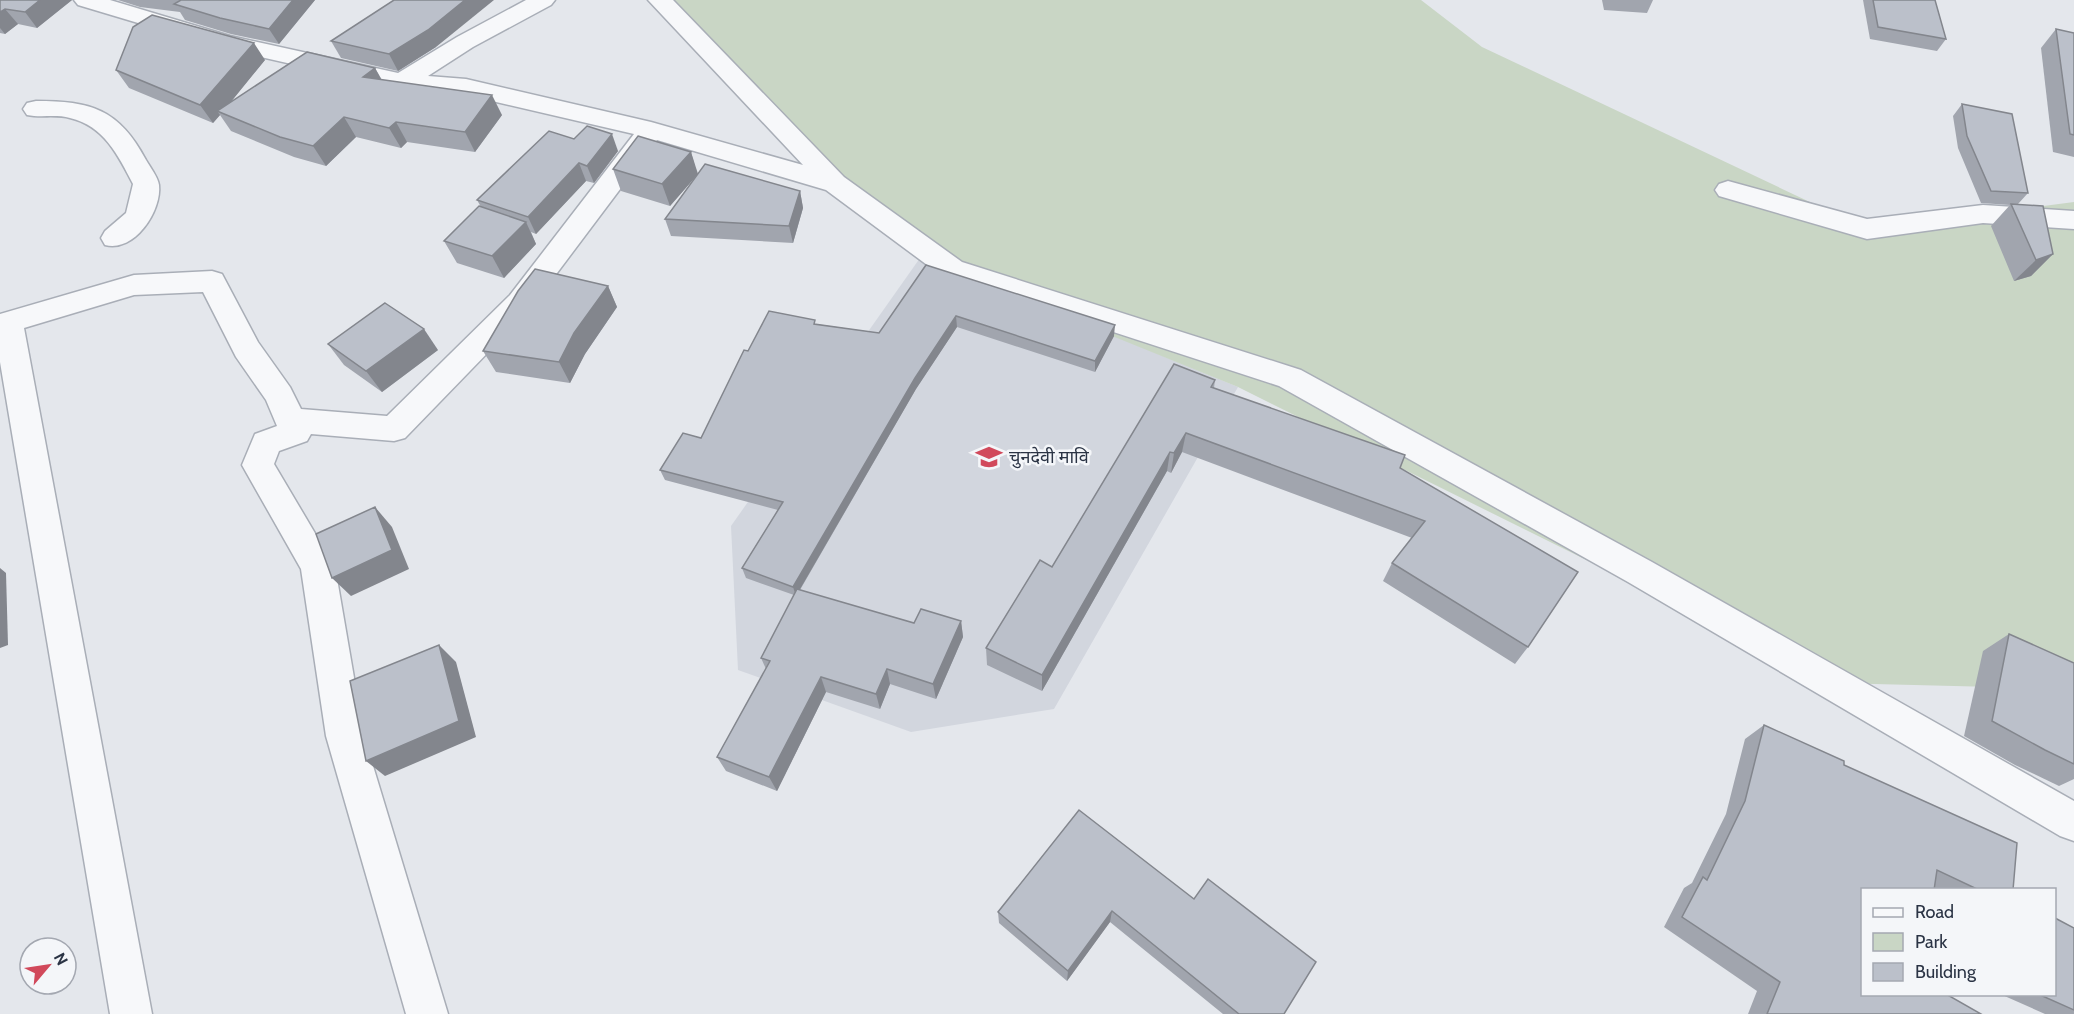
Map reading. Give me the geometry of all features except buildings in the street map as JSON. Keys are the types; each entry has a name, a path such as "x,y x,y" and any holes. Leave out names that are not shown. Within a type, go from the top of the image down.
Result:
{"street":[{"path":"86,0 225,42 402,81 466,87 651,130 836,183"},
{"path":"402,81 465,42 543,0"},
{"path":"660,0 836,183 952,269 1290,378 1640,572 2074,822"},
{"path":"36,109 71,109 100,120 120,138 129,152 146,184 139,217 115,238"},
{"path":"290,420 394,429 520,302 651,130"},
{"path":"1728,190 1868,229 1983,214 2074,220"},
{"path":"131,1014 8,322 134,285 212,281 247,349 279,395 296,432 266,444 258,465 318,567 345,736 426,1014"}],"shaded area":[{"name":"चुनदेवी मावि","path":"920,258 952,269 1238,387 1054,709 911,732 738,670 731,526"}],"green space":[{"path":"660,0 1421,0 1482,47 1867,229 2074,202 2074,689 1834,683 1238,387 920,258"}],"place":[{"name":"चुनदेवी मावि","path":"989,457"}]}
